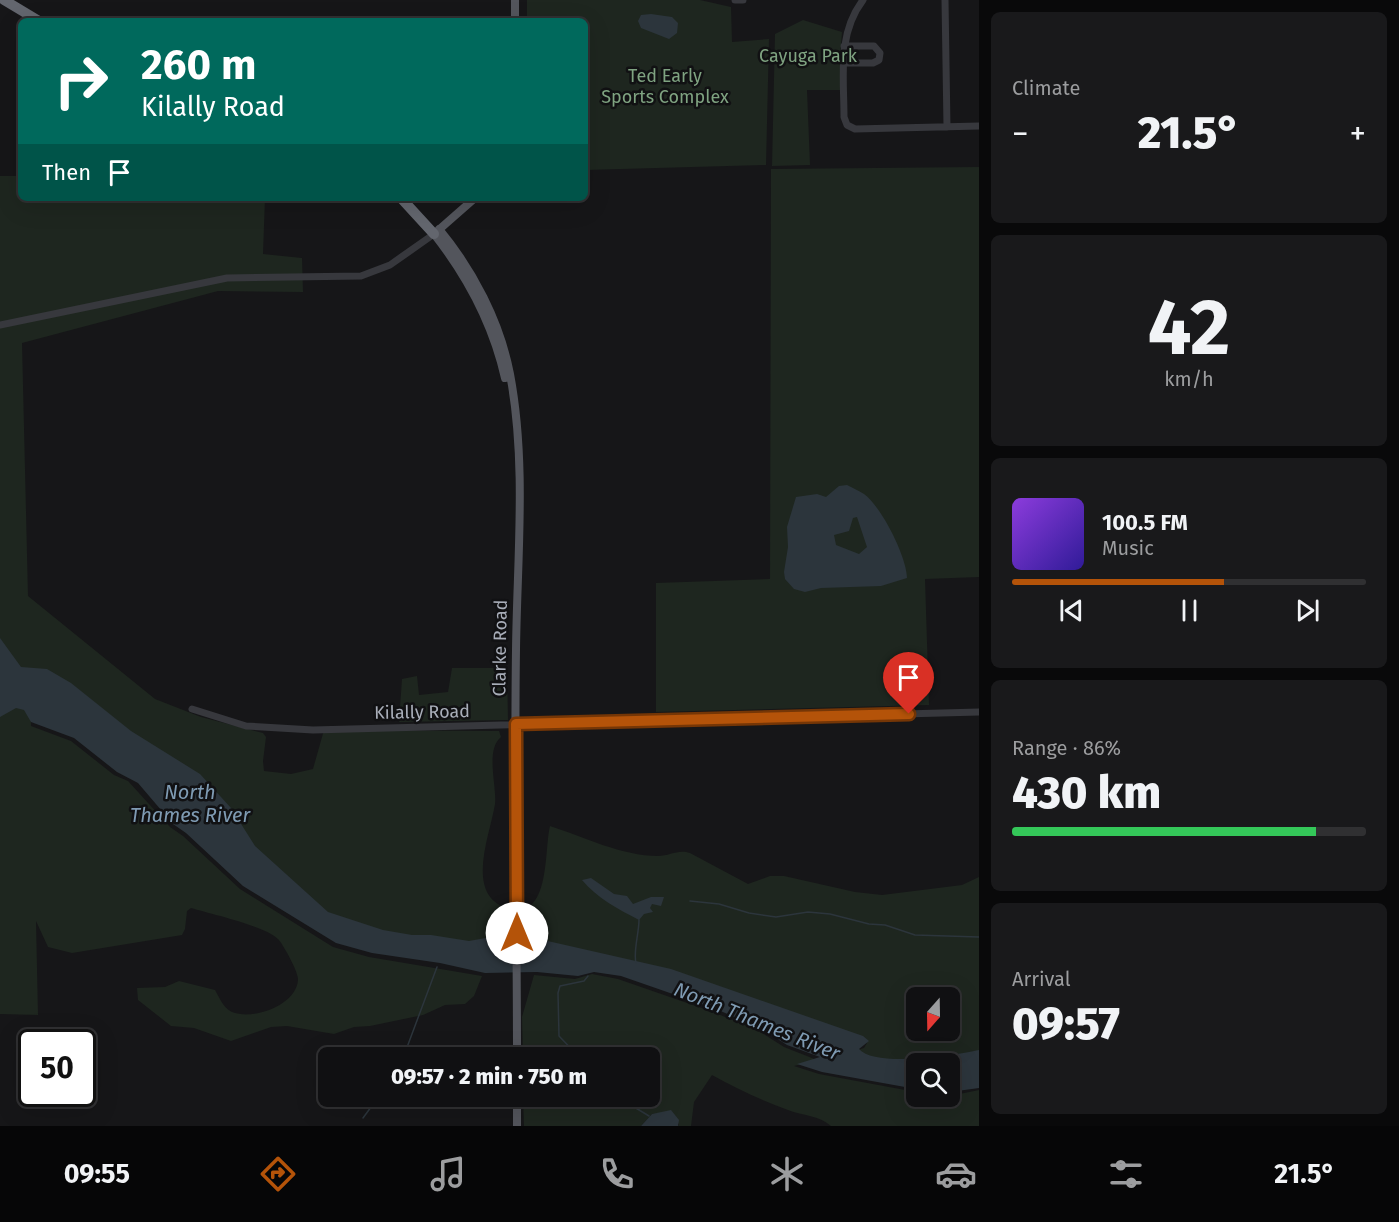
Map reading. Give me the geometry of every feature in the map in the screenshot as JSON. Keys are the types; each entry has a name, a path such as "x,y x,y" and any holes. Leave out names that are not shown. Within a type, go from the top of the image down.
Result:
{"highway":[{"path":"4,0 34,18"},
{"path":"403,201 436,231"},
{"path":"413,201 436,231"}],"main road":[{"path":"515,0 515,18"},
{"path":"436,231 471,201"},
{"name":"Clarke Road","path":"436,231 464,277 487,323 505,374 514,419 518,486 516,724 518,1047"},
{"path":"518,1107 518,1126"}],"street":[{"path":"735,0 743,0"},
{"path":"863,0 851,19 844,46 844,117 847,125 855,129 979,126"},
{"path":"945,0 947,127"},
{"path":"844,46 873,46 880,53 879,60 873,63 844,63"},
{"path":"0,326 217,279 361,276 390,265 436,231"},
{"name":"Kilally Road","path":"192,709 226,721 275,729 436,728 979,712"}],"green space":[{"name":"Ted Early Sports Complex","path":"527,0 700,0 731,7 732,42 769,39 766,165 588,170 588,18 527,18"},
{"name":"Cayuga Park","path":"803,20 842,32 840,57 843,90 807,90 810,165 772,166 775,34"},
{"path":"979,167 979,577 925,579 929,705 656,712 656,583 770,579 771,169"},
{"path":"0,176 18,176 18,201 265,201 263,254 302,258 303,292 218,291 22,343 28,596 155,699 201,717 263,733 266,737 264,771 291,774 313,769 324,730 499,731 501,737 496,743 493,759 495,804 485,848 483,879 487,892 496,902 510,909 523,909 533,903 539,893 546,865 550,826 631,853 662,856 682,852 690,853 748,884 770,876 784,876 855,892 882,895 962,885 979,877 979,1052 960,1055 960,1053 906,1053 905,1061 860,1056 857,1050 864,1048 867,1043 718,986 466,943 380,932 326,914 30,670 31,726 71,741 114,775 128,781 170,827 183,836 240,889 333,947 369,957 482,976 474,996 465,1004 445,1005 423,1015 354,1027 334,1034 287,1026 271,1027 231,1041 194,1028 171,1026 138,1000 137,988 165,987 179,981 215,990 231,1012 253,1014 274,1008 290,997 296,989 298,976 278,939 271,934 250,925 191,908 187,911 182,935 72,953 48,947 36,921 38,1015 0,1014"},
{"path":"452,668 507,668 508,720 399,722 402,679 417,676 419,695 448,692"},
{"path":"592,974 618,979 713,1012 759,1031 784,1047 817,1060 794,1066 819,1074 906,1090 906,1107 960,1107 960,1094 979,1090 979,1126 831,1126 816,1118 759,1098 712,1075 694,1102 691,1126 678,1126 679,1124 665,1113 652,1114 641,1126 524,1126 523,1107 660,1107 660,1047 523,1047 522,1017 534,975 575,979"}],"water":[{"path":"641,15 672,17 678,23 677,33 669,39 641,28 638,21"},
{"path":"847,485 864,494 878,509 898,545 907,578 881,586 821,588 805,592 794,589 785,579 787,527 796,497 817,494 826,497 839,486","holes":["857,517 867,547 859,554 836,545 834,535 849,531 853,518"]},
{"name":"North Thames River","path":"0,638 21,667 47,669 71,683 131,731 200,774 231,808 255,846 328,912 383,930 412,935 431,935 469,941 491,937 530,937 671,969 863,1036 869,1041 859,1049 868,1055 906,1059 906,1087 822,1072 797,1064 820,1057 787,1045 762,1029 716,1009 621,976 594,972 578,976 537,972 485,973 440,963 372,953 336,943 243,886 186,833 173,824 138,783 117,772 74,738 31,722 24,710 16,708 0,717"},
{"path":"591,878 614,894 627,896 633,904 651,897 664,897 661,906 652,904 650,908 653,912 644,914 639,920 601,898 582,880"},
{"name":"North Thames River","path":"979,1050 979,1088 960,1091 960,1054"},
{"path":"671,1110 679,1120 678,1126 641,1126 652,1114"}],"waterway":[{"path":"690,901 719,904 749,913 776,917 808,912 830,914 869,924 885,925 915,935 979,937"},
{"path":"636,963 639,920"},
{"path":"407,1047 437,967"},
{"path":"570,1047 559,1036 558,993 560,986 584,981 588,976"},
{"path":"363,1118 371,1107"},
{"path":"634,1107 649,1116"}],"route":[{"path":"517,933 516,724 909,714"}]}
